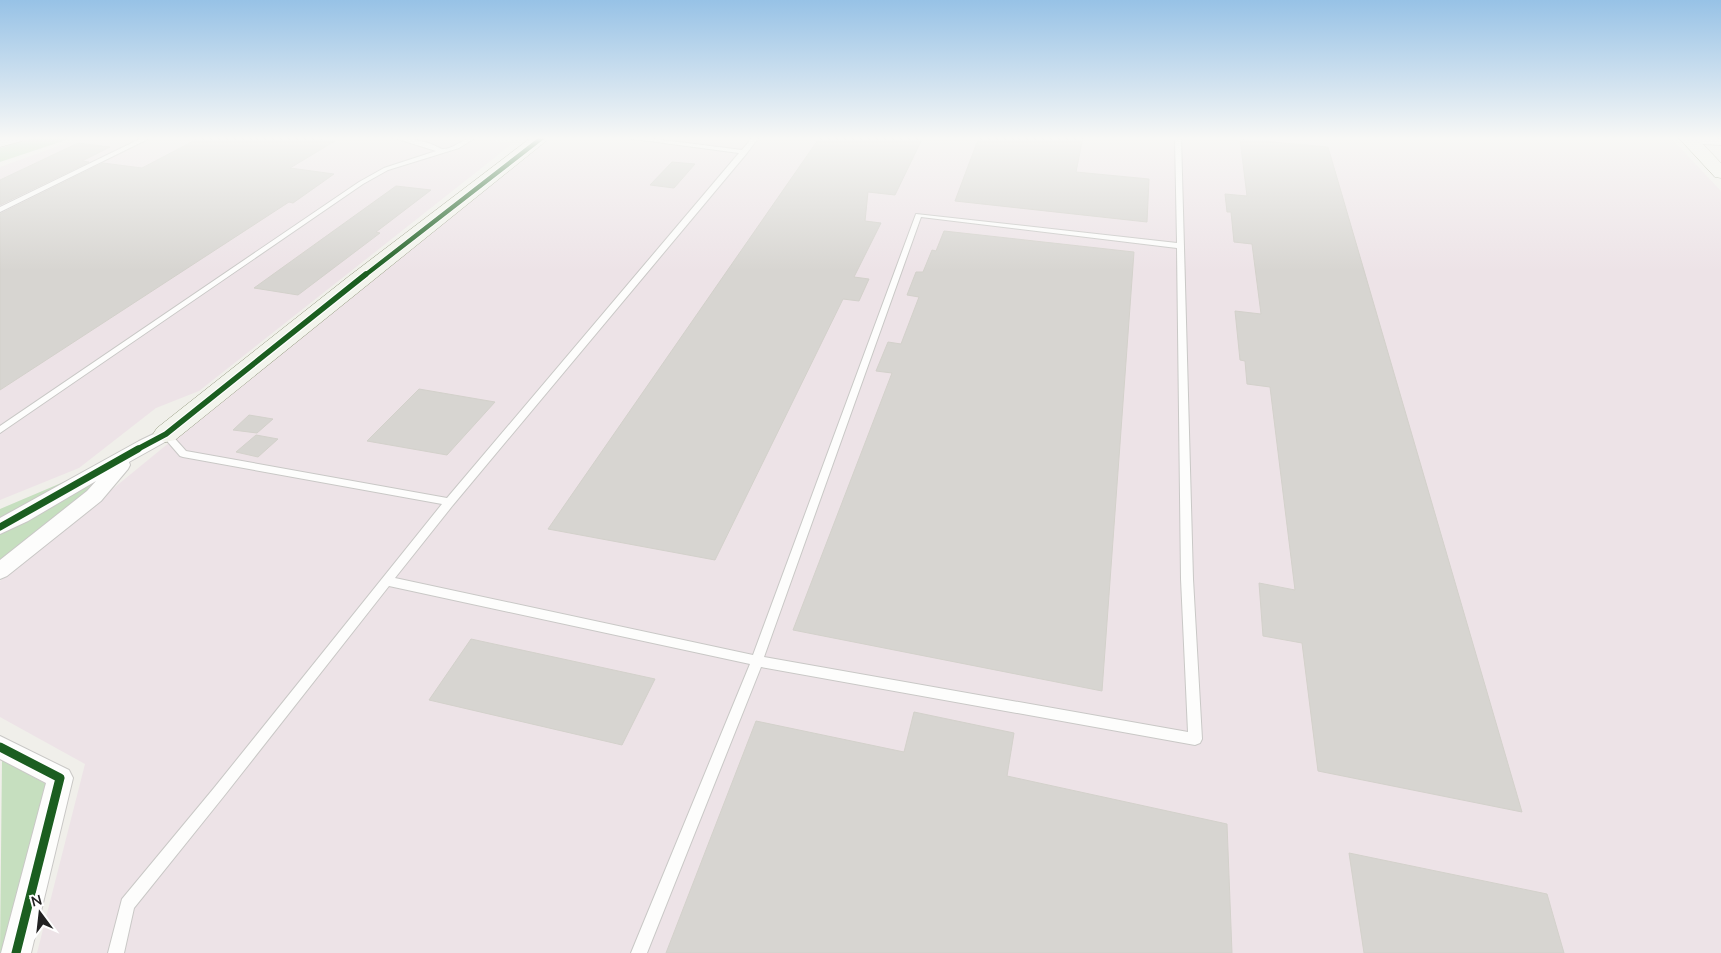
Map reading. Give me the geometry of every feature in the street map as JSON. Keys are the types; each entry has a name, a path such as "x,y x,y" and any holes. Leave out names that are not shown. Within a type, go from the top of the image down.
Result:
{"street":[{"path":"0,527 52,500 166,434 486,181"},
{"path":"0,571 94,496 132,452"},
{"path":"0,747 60,778 16,953"}],"lane":[{"path":"0,210 58,181"},
{"path":"0,430 363,181"},
{"path":"116,953 126,904 449,502 720,181"},
{"path":"387,581 757,661 1195,739 1187,579 1180,308 1179,181"},
{"path":"639,953 757,661 918,215 1181,246"},
{"path":"166,434 183,454 449,502"}],"shaded area":[{"path":"0,181 465,181 199,391 156,408 79,468 0,500"},
{"path":"489,181 1712,181 1721,191 1721,953 37,953 85,764 0,717 0,581"}],"green space":[{"path":"73,478 0,526 0,509"},
{"path":"91,479 95,482 83,498 0,564 0,531"},
{"path":"2,760 48,785 4,953 0,953"}],"building":[{"path":"0,181 49,181 0,205"},
{"path":"66,181 323,181 293,203 289,202 0,390 0,214"},
{"path":"653,181 680,181 674,188 650,185"},
{"path":"789,181 902,181 895,195 868,192 865,221 881,223 854,277 869,279 859,301 843,299 715,560 548,529"},
{"path":"962,181 1149,181 1147,222 955,201"},
{"path":"1245,181 1338,181 1522,812 1318,771 1302,643 1263,636 1259,583 1295,590 1270,387 1247,384 1245,361 1240,360 1235,311 1261,314 1252,244 1234,242 1231,212 1227,212 1225,194 1247,196"},
{"path":"396,186 431,190 376,232 380,233 298,295 254,288"},
{"path":"944,231 1134,252 1102,691 793,630 892,373 876,371 888,342 901,344 919,297 907,295 916,272 923,272 932,250 936,251"},
{"path":"419,389 495,402 447,455 367,441"},
{"path":"249,415 273,419 257,433 233,430"},
{"path":"256,435 278,439 258,457 236,452"},
{"path":"471,639 655,679 622,745 429,700"},
{"path":"914,712 1014,733 1007,776 1227,824 1232,953 666,953 756,721 904,752"},
{"path":"1349,853 1547,894 1564,953 1364,953"}],"cycle path":[{"path":"0,527 166,434 486,181"},
{"path":"0,747 60,778 16,953"}]}
